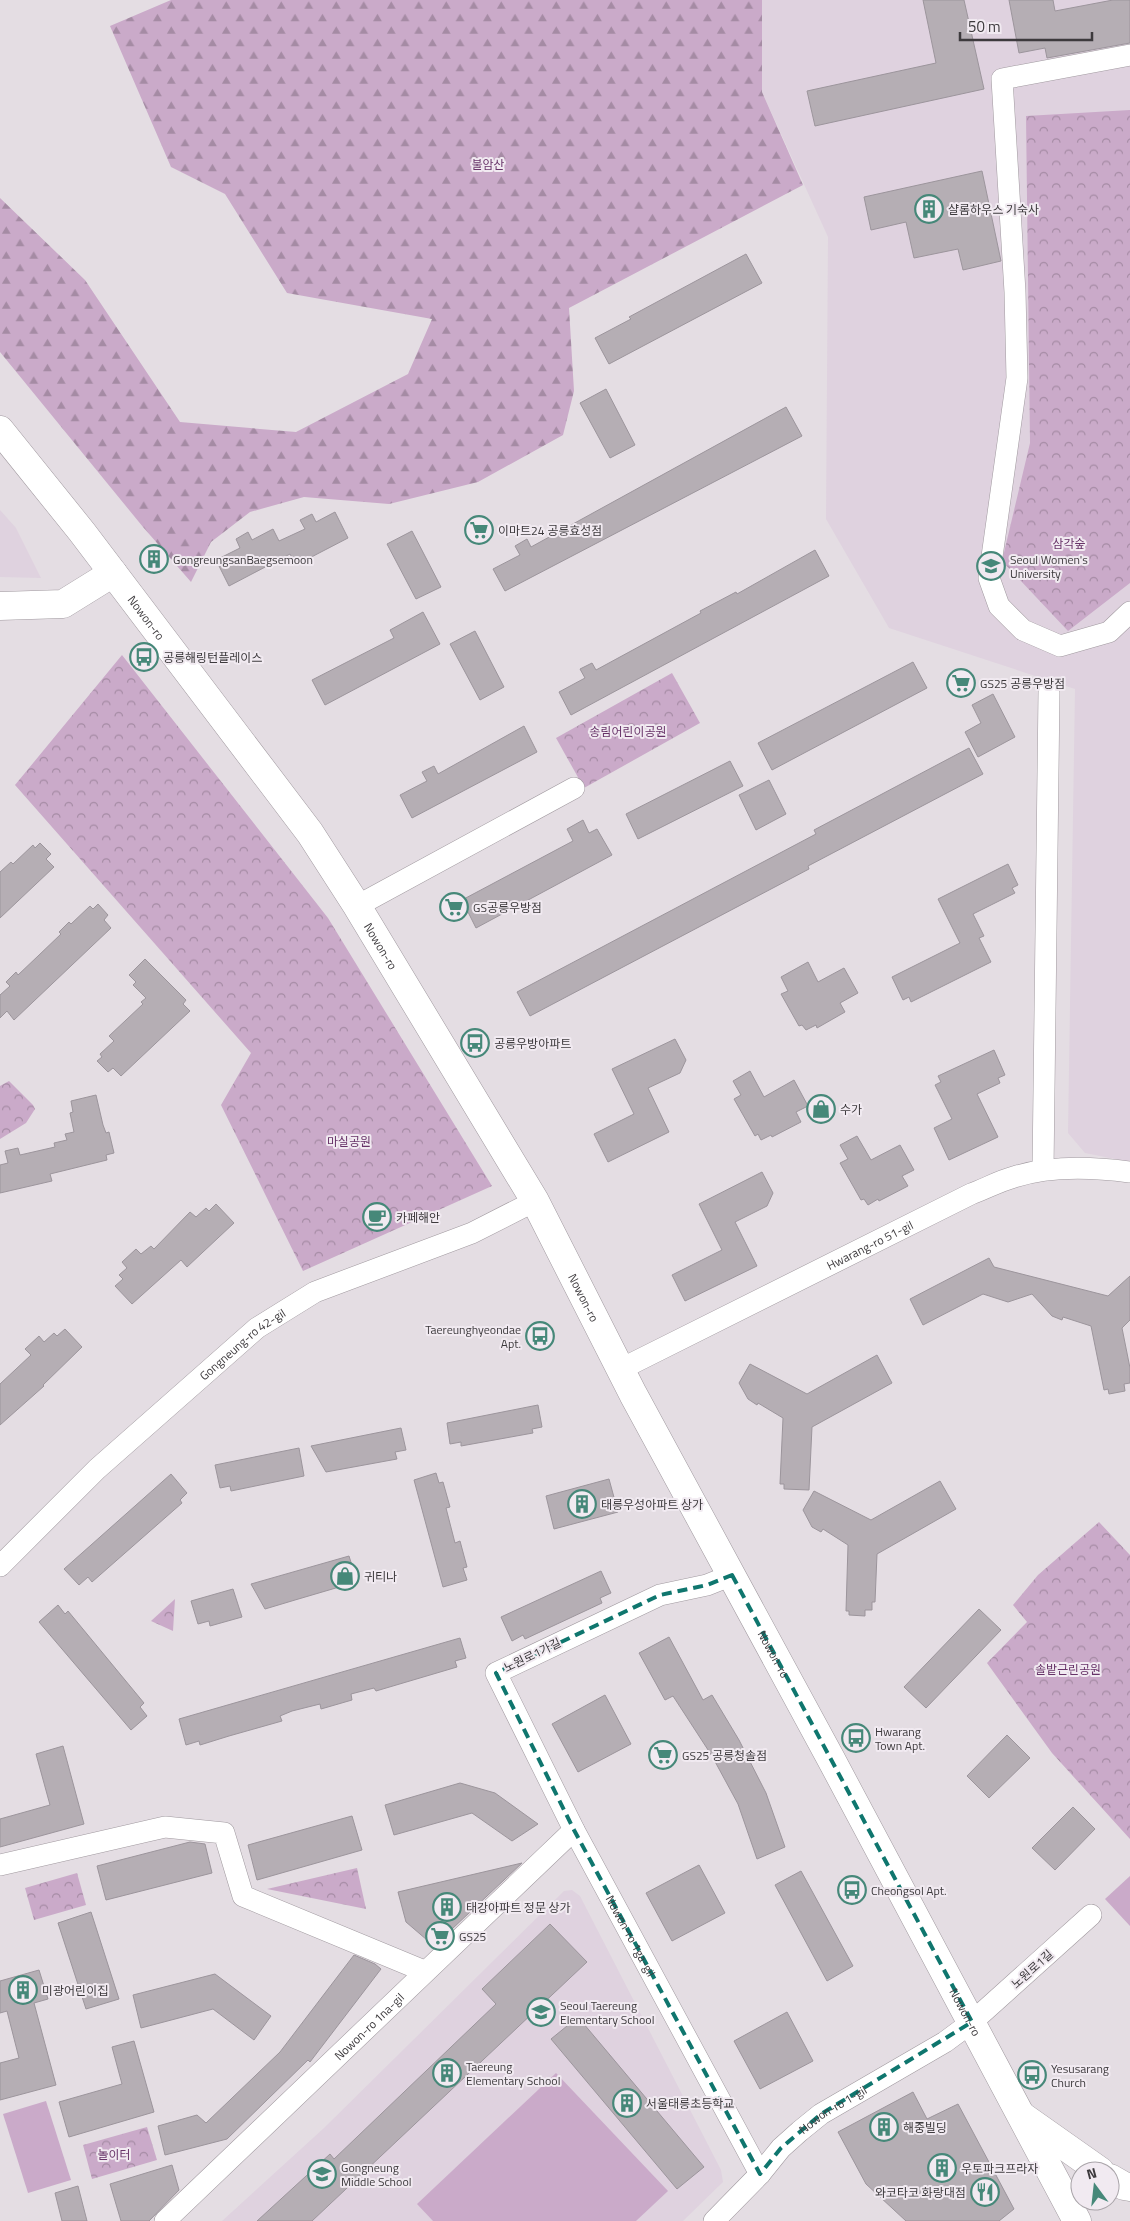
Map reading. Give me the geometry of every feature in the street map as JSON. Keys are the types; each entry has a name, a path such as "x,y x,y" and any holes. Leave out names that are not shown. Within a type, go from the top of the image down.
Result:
{"main road":[{"name":"Nowon-ro","path":"0,430 113,573 310,834 357,906 535,1201 621,1370 1077,2221"},
{"path":"0,606 63,604 113,573"},
{"path":"1022,2116 1086,2161"}],"street":[{"path":"1130,55 1002,79 1015,292 1017,378 989,578 998,606 1022,630 1060,646 1109,632 1130,612"},
{"path":"1043,1170 1049,692"},
{"path":"357,906 574,788"},
{"name":"Hwarang-ro 51-gil","path":"621,1370 971,1194 1014,1177 1043,1170 1103,1168 1130,1172"},
{"name":"Gongneung-ro 42-gil","path":"0,1566 97,1469 257,1328 315,1292 472,1233 535,1201"},
{"name":"노원로1가길","path":"574,1830 496,1673 654,1597 671,1591 708,1586 732,1575"},
{"path":"0,1865 165,1827 224,1834 244,1896 424,1971"},
{"name":"Nowon-ro 1na-gil","path":"165,2221 424,1971 574,1830"},
{"name":"Nowon-ro 1ga-gil","path":"574,1830 760,2174"},
{"name":"노원로1길","path":"972,2022 1092,1915"},
{"name":"Nowon-ro 1-gil","path":"714,2221 760,2174 781,2148 821,2114 945,2042 972,2022"}],"highlighted area":[{"path":"732,1575 972,2022 821,2114 781,2148 760,2174 574,1830 496,1673 660,1595 707,1585"}],"shaded area":[{"name":"Seoul Women's University","path":"762,0 1130,0 1130,1162 1085,1153 1068,1133 1075,689 889,628 826,519 828,237 762,92"},
{"path":"0,510 16,528 41,578 0,577"},
{"name":"Seoul Taereung Elementary School","path":"572,1890 580,1896 721,2170 723,2182 683,2221 222,2221 324,2128 564,1891"}],"green space":[{"name":"불암산","path":"171,0 762,0 762,92 803,185 569,308 574,391 563,435 478,482 389,504 304,497 250,512 211,542 191,582 143,527 0,352 0,198 85,280 180,422 296,432 408,374 432,319 287,293 225,194 171,167 110,26"},
{"name":"삼각숲","path":"1130,110 1130,583 1068,631 1002,561 1030,443 1026,116"},
{"name":"마실공원","path":"122,655 328,918 492,1186 303,1271 221,1105 251,1053 15,785"},
{"name":"송림어린이공원","path":"672,673 700,723 584,788 556,738"},
{"path":"9,1081 35,1109 26,1123 0,1139 0,1086"},
{"name":"솔밭근린공원","path":"1099,1522 1130,1555 1130,1839 1052,1753 987,1663 1027,1622 1013,1605 1038,1575"},
{"path":"175,1599 173,1631 151,1621"},
{"path":"357,1868 366,1909 267,1889"},
{"path":"77,1873 86,1905 34,1920 25,1888"},
{"path":"1130,1876 1130,1926 1105,1899"},
{"path":"556,2073 668,2191 636,2221 433,2221 417,2204"},
{"path":"46,2101 71,2180 28,2193 3,2114"},
{"name":"놀이터","path":"147,2127 157,2160 92,2179 83,2145"}],"building":[{"path":"923,0 964,0 984,89 815,126 807,91 936,63"},
{"path":"1009,0 1053,0 1055,11 1113,0 1130,0 1130,43 1047,58 1045,48 1019,53"},
{"name":"샬롬하우스 기숙사","path":"982,171 1001,261 963,270 958,249 914,258 906,222 871,230 864,197"},
{"path":"746,254 762,283 609,364 595,338 631,319 629,317"},
{"path":"606,389 635,445 610,458 580,403"},
{"path":"786,407 802,436 505,591 493,569 520,555 515,546 527,539 531,547"},
{"path":"335,512 348,538 296,565 290,554 229,586 216,560 240,548 236,539 248,532 252,540 273,529 279,541 305,529 300,520 312,514 316,522"},
{"path":"412,531 441,587 416,599 387,544"},
{"path":"815,550 829,576 571,715 559,692 585,678 580,669 592,663 596,670 701,613 700,611 736,592 737,594"},
{"path":"423,612 440,644 325,705 312,680 394,638 390,630"},
{"path":"475,631 504,687 480,700 450,644"},
{"path":"913,662 927,688 772,770 758,743"},
{"path":"993,694 1015,737 978,757 965,732 981,723 972,705"},
{"path":"524,726 537,752 412,818 400,795 427,781 422,772 434,766 438,774"},
{"path":"969,748 983,774 808,866 809,869 530,1016 517,992 816,834 814,830"},
{"path":"730,761 743,786 638,839 626,814"},
{"path":"769,780 786,814 756,830 739,795"},
{"path":"583,820 589,833 597,829 612,855 476,928 462,900 573,841 567,829"},
{"path":"40,843 51,854 46,859 54,867 0,918 0,872 11,862 13,864 33,845 35,848"},
{"path":"1008,864 1018,885 1012,888 1015,893 973,914 984,936 979,938 991,962 911,1002 909,997 903,1000 892,977 960,943 938,899"},
{"path":"98,904 108,915 104,920 111,928 14,1020 7,1011 0,1018 0,995 10,986 6,982 16,972 18,975 38,956 61,934 59,932 69,922 71,924 90,906 93,909"},
{"path":"145,959 186,1000 183,1004 190,1011 121,1076 113,1068 108,1072 97,1061 102,1057 100,1054 114,1041 109,1036 143,1004 141,1002 146,998 133,985 136,982 129,975"},
{"path":"808,962 818,982 844,968 858,993 840,1003 845,1012 817,1028 816,1025 806,1030 802,1025 799,1026 781,994 788,991 781,977"},
{"path":"675,1039 686,1060 680,1073 648,1088 669,1132 608,1162 594,1134 634,1114 612,1069"},
{"path":"994,1050 1005,1075 998,1078 1000,1083 977,1094 998,1137 949,1160 934,1128 952,1119 935,1085 941,1082 938,1076"},
{"path":"750,1071 764,1097 794,1080 808,1106 796,1112 801,1122 772,1137 771,1135 761,1140 758,1134 755,1136 734,1099 741,1095 733,1081"},
{"path":"96,1095 103,1125 106,1133 109,1132 114,1153 106,1155 107,1160 50,1174 52,1181 0,1193 0,1165 8,1163 5,1151 18,1148 20,1155 55,1147 54,1143 67,1140 65,1134 74,1132 70,1113 73,1112 71,1101"},
{"path":"857,1136 871,1160 900,1145 914,1170 902,1176 908,1186 868,1205 864,1199 861,1200 840,1163 848,1159 840,1145"},
{"path":"762,1172 773,1193 767,1206 735,1222 757,1266 685,1301 672,1275 722,1250 699,1204"},
{"path":"216,1204 234,1223 187,1267 181,1260 132,1304 115,1286 123,1279 119,1275 127,1268 122,1262 136,1249 141,1254 151,1246 154,1249 190,1212 196,1217 206,1208 209,1211"},
{"path":"989,1258 994,1267 1108,1296 1130,1276 1130,1320 1122,1328 1130,1368 1130,1383 1124,1384 1125,1391 1109,1394 1108,1389 1104,1390 1091,1326 1063,1317 1062,1320 1052,1316 1032,1294 1008,1302 983,1294 923,1325 910,1299"},
{"path":"65,1329 82,1347 44,1386 0,1425 0,1384 31,1355 25,1349 39,1336 44,1342 54,1333 57,1336"},
{"path":"877,1355 892,1383 812,1427 809,1490 784,1489 784,1484 780,1484 783,1418 748,1399 739,1383 750,1364 807,1394"},
{"path":"538,1405 542,1427 532,1429 533,1433 461,1446 461,1442 450,1444 447,1423"},
{"path":"401,1428 406,1450 395,1452 397,1459 326,1472 311,1446"},
{"path":"299,1448 304,1476 231,1491 230,1486 220,1488 215,1465"},
{"path":"436,1473 439,1483 443,1482 450,1507 446,1508 455,1543 460,1541 467,1567 463,1568 467,1580 443,1587 414,1480"},
{"path":"171,1474 187,1493 180,1500 182,1503 92,1582 88,1577 79,1585 64,1569"},
{"name":"태릉우성아파트 상가","path":"609,1479 618,1512 554,1529 546,1496"},
{"path":"940,1481 956,1509 877,1554 875,1602 872,1602 872,1610 865,1610 865,1616 849,1615 849,1611 846,1611 848,1545 823,1529 821,1532 812,1527 803,1510 814,1491 871,1520"},
{"path":"349,1556 355,1575 344,1578 346,1585 265,1609 251,1584"},
{"path":"601,1571 611,1593 600,1598 602,1603 525,1639 523,1635 512,1641 501,1617"},
{"path":"233,1589 242,1617 210,1626 209,1621 198,1624 191,1601"},
{"path":"58,1605 65,1614 68,1611 144,1703 140,1707 147,1716 131,1730 39,1622"},
{"path":"979,1609 1001,1630 926,1708 904,1687"},
{"path":"669,1637 703,1700 712,1695 739,1740 766,1793 785,1847 757,1859 738,1804 712,1756 673,1696 665,1700 639,1653"},
{"path":"460,1638 466,1658 455,1661 457,1667 376,1691 374,1688 351,1694 352,1700 321,1709 320,1704 292,1711 280,1716 282,1721 200,1745 199,1741 186,1745 179,1719"},
{"path":"605,1695 631,1744 578,1772 552,1724"},
{"path":"1007,1735 1030,1758 989,1798 967,1776"},
{"path":"63,1746 84,1824 0,1847 0,1819 50,1805 36,1754"},
{"path":"460,1783 495,1793 538,1824 512,1841 472,1813 394,1835 385,1805"},
{"path":"1073,1807 1095,1829 1055,1870 1032,1848"},
{"path":"352,1816 362,1850 257,1880 248,1845"},
{"path":"190,1842 205,1844 212,1873 106,1900 97,1866"},
{"name":"태강아파트 정문 상가","path":"522,1863 434,1946 406,1922 398,1892"},
{"path":"699,1865 725,1913 672,1941 646,1893"},
{"path":"801,1871 853,1966 827,1981 775,1885"},
{"path":"91,1912 119,1999 86,2009 58,1923"},
{"name":"Taereung Elementary School","path":"550,1924 587,1962 312,2221 257,2221 330,2154 334,2159 496,2004 482,1989"},
{"path":"354,1955 375,1964 381,1969 310,2062 308,2060 227,2139 165,2155 158,2126 197,2115 206,2123 280,2052"},
{"path":"39,1970 48,1999 34,2003 56,2085 0,2100 0,2063 19,2058 7,2011 0,2013 0,1981"},
{"path":"215,1974 271,2016 254,2040 213,2009 141,2028 133,1995"},
{"path":"787,2012 813,2061 760,2089 734,2041"},
{"name":"서울태릉초등학교","path":"578,2017 704,2167 677,2189 551,2039"},
{"path":"134,2041 154,2112 69,2137 59,2102 122,2084 112,2047"},
{"name":"우토파크프라자","path":"913,2092 927,2119 958,2104 1014,2209 999,2221 906,2221 866,2184 838,2132"},
{"path":"172,2165 179,2190 149,2221 121,2221 110,2184"},
{"path":"78,2186 87,2221 62,2221 55,2193"}],"place":[{"name":"샬롬하우스 기숙사","path":"929,209"},
{"name":"이마트24 공릉효성점","path":"479,530"},
{"name":"GongreungsanBaegsemoon","path":"154,559"},
{"name":"Seoul Women's University","path":"991,566"},
{"name":"공릉해링턴플레이스","path":"144,657"},
{"name":"GS25 공릉우방점","path":"961,683"},
{"name":"GS공릉우방점","path":"454,907"},
{"name":"공릉우방아파트","path":"475,1043"},
{"name":"수가","path":"821,1109"},
{"name":"카페해안","path":"377,1217"},
{"name":"Taereunghyeondae Apt.","path":"540,1336"},
{"name":"태릉우성아파트 상가","path":"582,1504"},
{"name":"귀티나","path":"345,1576"},
{"name":"Hwarang Town Apt.","path":"856,1738"},
{"name":"GS25 공릉청솔점","path":"663,1755"},
{"name":"Cheongsol Apt.","path":"852,1890"},
{"name":"태강아파트 정문 상가","path":"447,1907"},
{"name":"GS25","path":"440,1936"},
{"name":"미광어린이집","path":"23,1990"},
{"name":"Seoul Taereung Elementary School","path":"541,2012"},
{"name":"Taereung Elementary School","path":"447,2073"},
{"name":"Yesusarang Church","path":"1032,2075"},
{"name":"서울태릉초등학교","path":"627,2103"},
{"name":"해중빌딩","path":"884,2127"},
{"name":"우토파크프라자","path":"942,2168"},
{"name":"Gongneung Middle School","path":"322,2174"},
{"name":"와코타코 화랑대점","path":"985,2192"}]}
